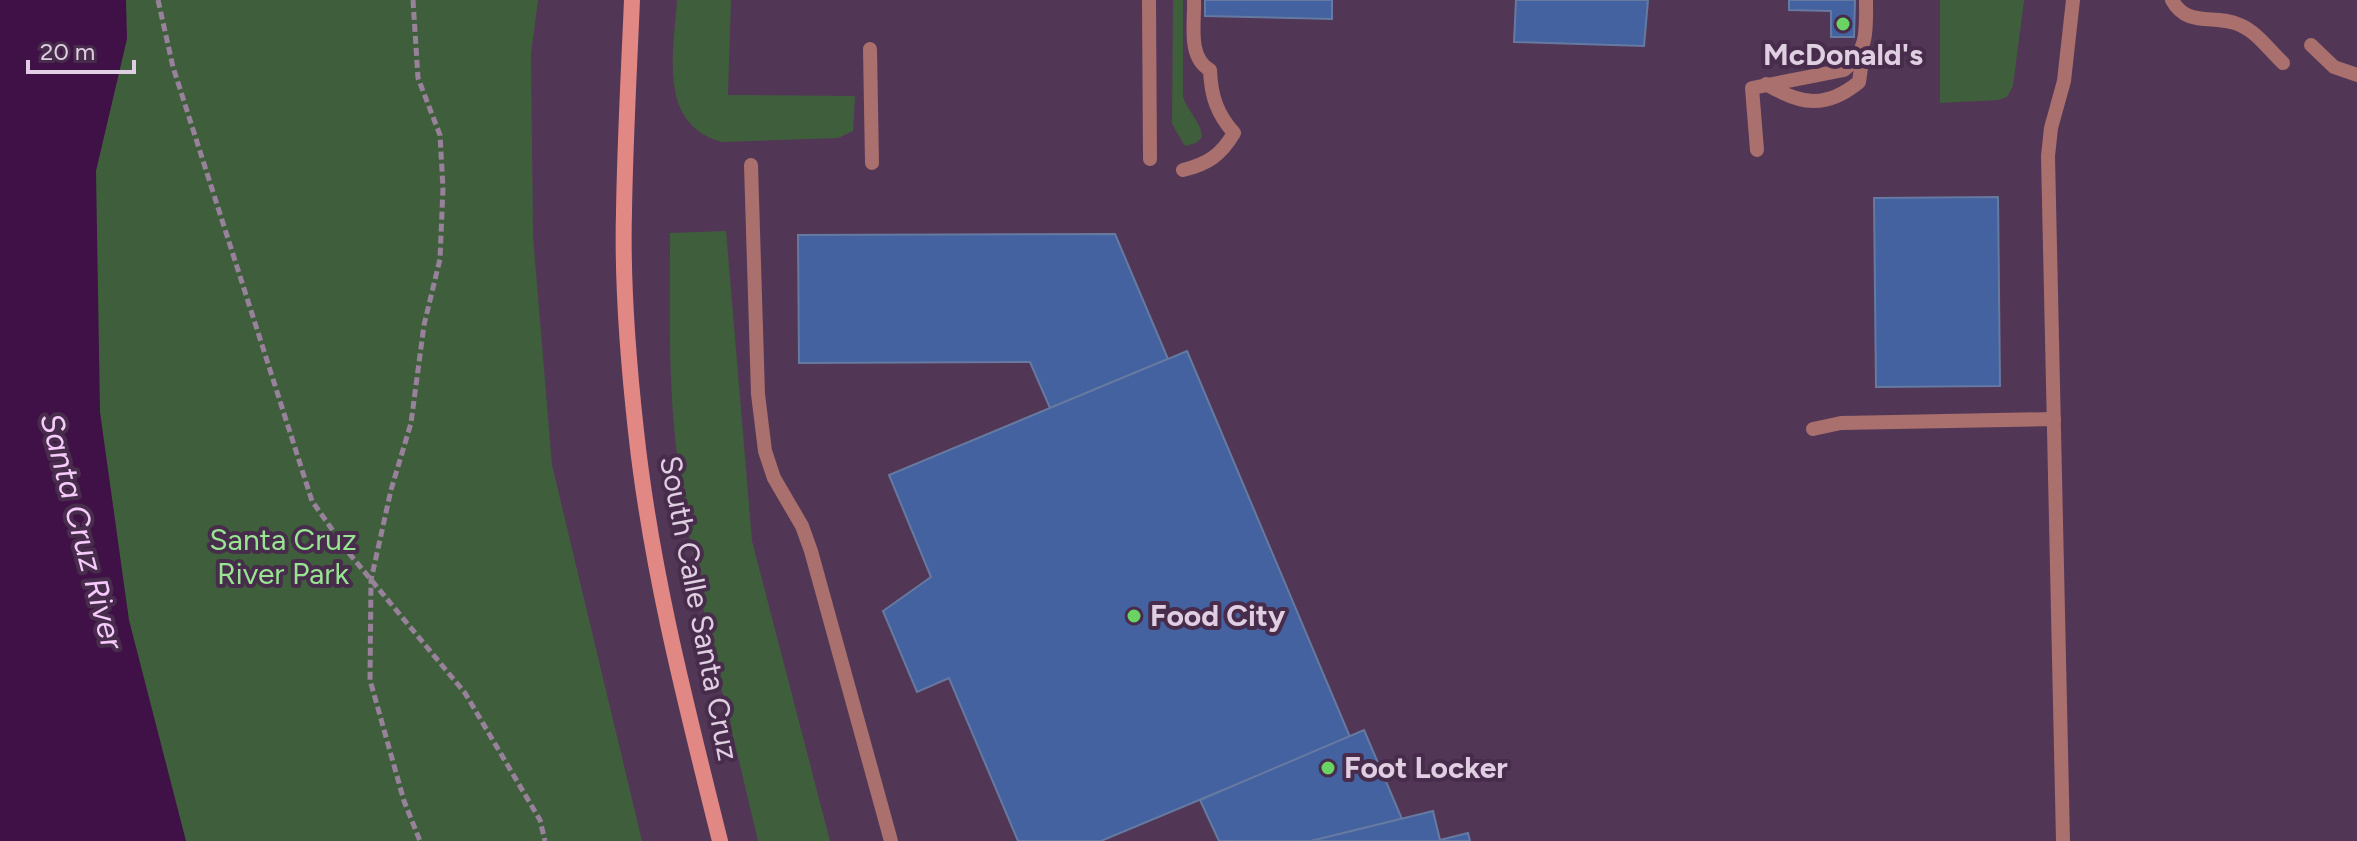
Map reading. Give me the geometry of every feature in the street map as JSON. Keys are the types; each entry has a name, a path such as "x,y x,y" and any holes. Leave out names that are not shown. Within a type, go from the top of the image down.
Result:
{"street":[{"name":"South Calle Santa Cruz","path":"632,0 623,214 626,310 636,430 646,510 664,610 720,841"}],"lane":[{"path":"1149,0 1150,159"},
{"path":"1183,170 1214,159 1234,133 1213,101 1210,70 1203,66 1195,49 1194,0"},
{"path":"1759,86 1790,98 1820,101 1840,97 1859,82 1866,0"},
{"path":"2063,841 2048,156 2051,128 2064,81 2073,0"},
{"path":"2172,0 2187,16 2197,20 2225,20 2247,28 2283,63"},
{"path":"2311,45 2334,67 2357,75"},
{"path":"1759,86 1844,70 1855,62 1864,47"},
{"path":"870,49 872,163"},
{"path":"1757,150 1759,86"},
{"path":"751,165 758,394 765,451 774,478 802,526 811,551 891,841"},
{"path":"1813,429 1841,423 2054,419"}],"path":[{"path":"158,0 173,67 312,501 348,552 465,693 540,820 545,841"},
{"path":"413,0 418,78 440,135 443,188 440,259 424,325 411,423 391,490 371,580 370,680 404,801 420,841"}],"green space":[{"name":"Santa Cruz River Park","path":"0,0 538,0 531,54 533,237 552,465 642,841 0,841"},
{"path":"677,0 731,0 728,95 855,96 853,131 838,138 722,142 701,133 687,120 678,103 674,84"},
{"path":"1173,0 1183,0 1183,97 1200,127 1202,137 1196,143 1185,146 1172,124"},
{"path":"1940,0 2024,0 2013,86 2007,97 1940,103"},
{"path":"726,231 752,541 830,841 758,841 711,645 691,546 673,419 670,233"}],"water":[{"name":"Santa Cruz River","path":"0,0 126,0 127,39 96,171 100,412 129,620 186,841 0,841"}],"building":[{"path":"1205,0 1332,0 1332,19 1205,16"},
{"path":"1516,0 1648,0 1644,46 1514,42"},
{"name":"McDonald's","path":"1789,0 1855,0 1854,37 1831,37 1831,11 1789,10"},
{"path":"1998,197 2000,386 1876,387 1874,198"},
{"path":"1115,234 1168,359 1050,408 1030,362 799,363 798,235"},
{"path":"1187,351 1350,737 1101,841 1018,841 949,678 917,692 883,611 931,577 889,475"},
{"name":"Foot Locker","path":"1364,730 1402,819 1311,841 1219,841 1200,800"},
{"path":"1433,811 1440,840 1468,833 1470,841 1311,841"}],"place":[{"name":"McDonald's","path":"1843,24"},
{"name":"Food City","path":"1134,616"},
{"name":"Foot Locker","path":"1328,768"}]}
